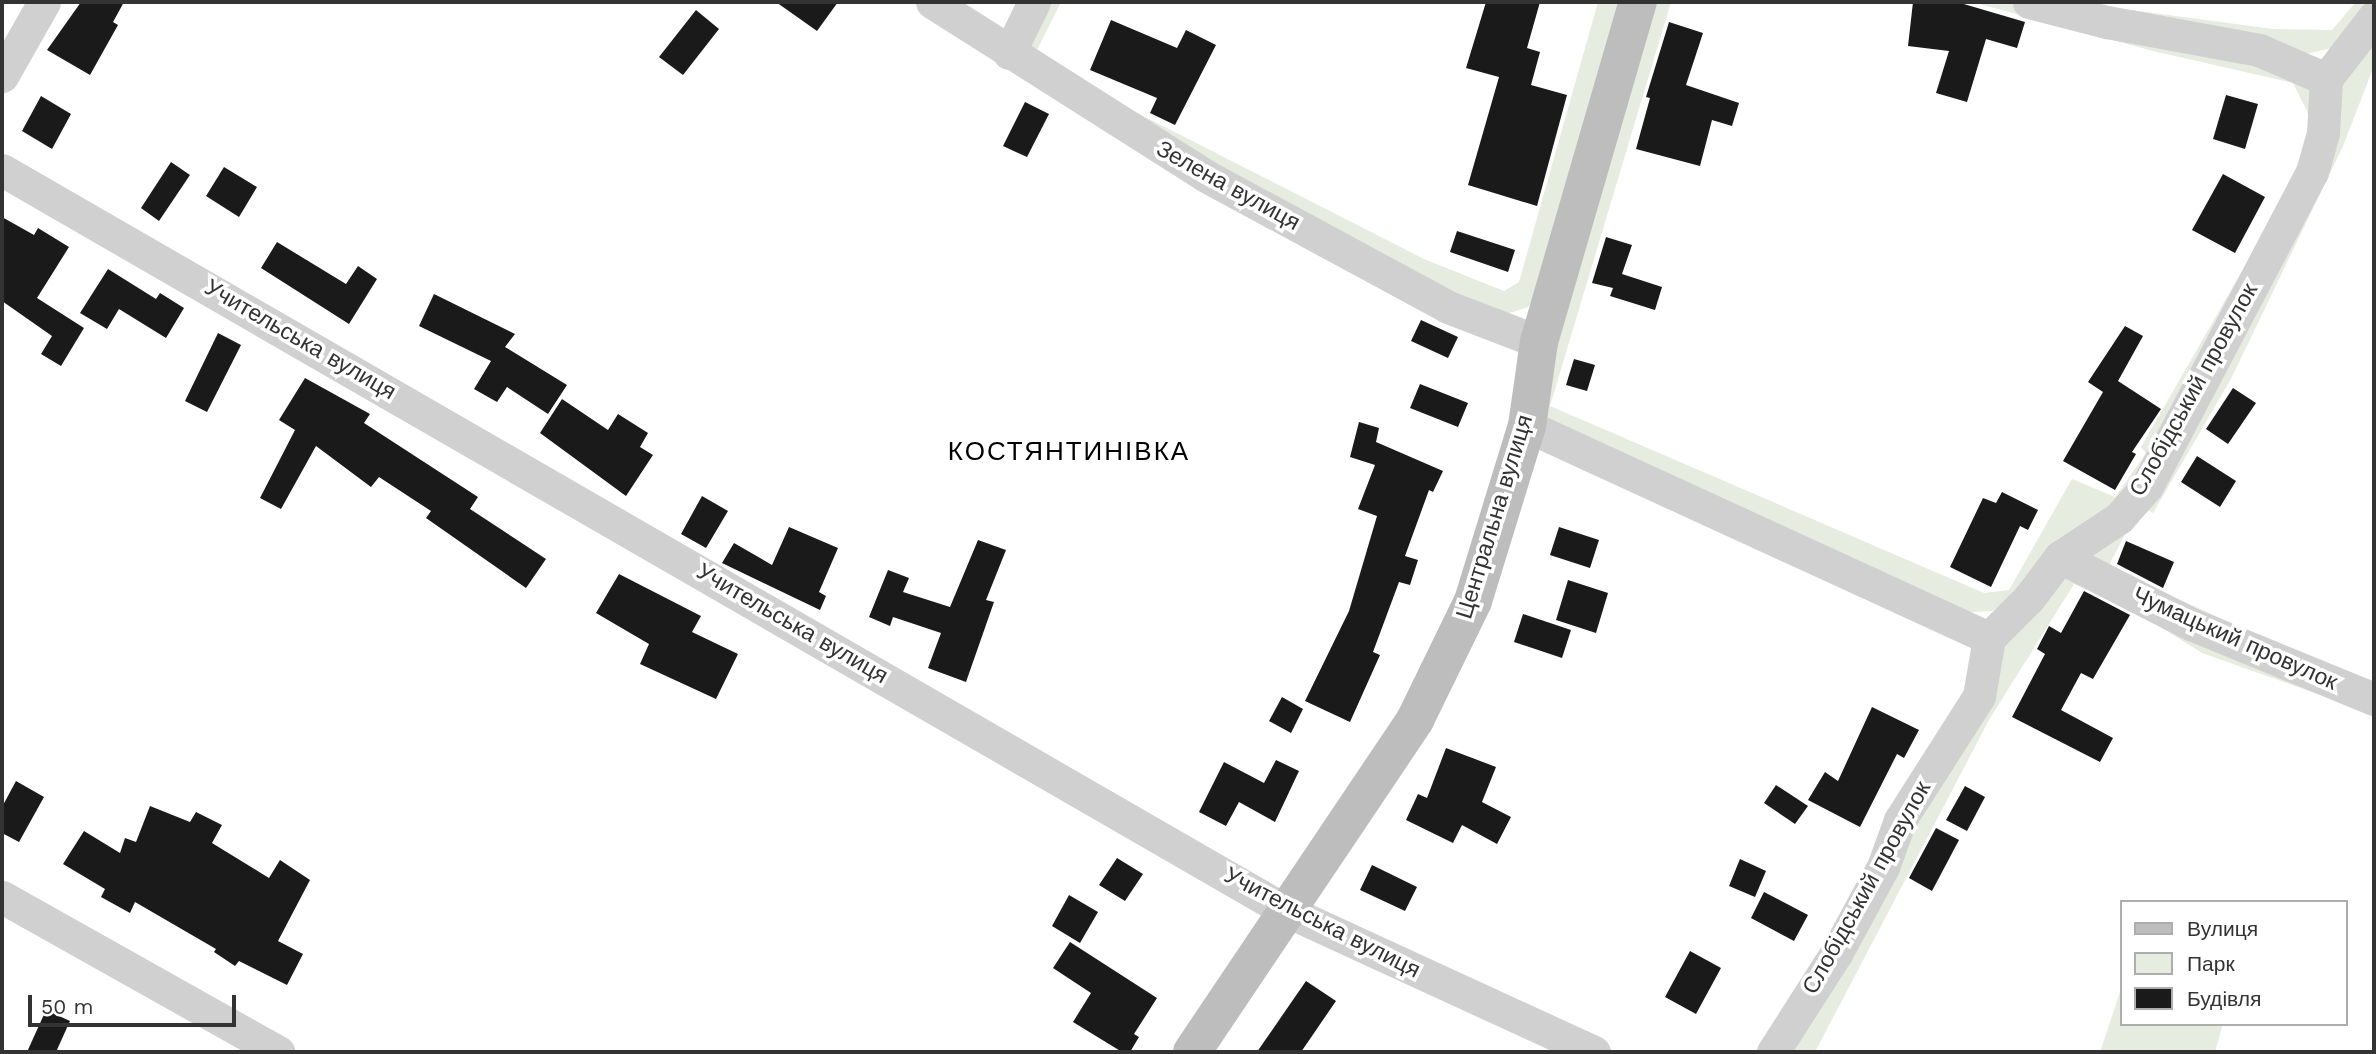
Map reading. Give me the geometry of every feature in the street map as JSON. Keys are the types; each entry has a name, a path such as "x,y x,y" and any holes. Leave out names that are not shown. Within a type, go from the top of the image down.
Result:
{"street":[{"path":"2,76 44,2"},
{"name":"Зелена вулиця","path":"932,2 1206,176 1448,307 1539,342"},
{"path":"1009,53 1034,2"},
{"name":"Центральна вулиця","path":"1192,1052 1415,720 1473,601 1527,426 1539,342 1638,2"},
{"path":"2029,2 2063,13 2259,50 2326,79 2374,17"},
{"name":"Слобідський провулок","path":"1773,1052 1837,952 1883,867 1900,820 1979,696 1989,638 2060,557 2119,517 2147,486 2312,172 2323,133 2326,79"},
{"name":"Учительська вулиця","path":"2,170 1285,910 1594,1052"},
{"path":"1527,426 1989,638"},
{"name":"Чумацький провулок","path":"2060,557 2191,624 2374,699"},
{"path":"2,897 278,1052"}],"green space":[{"path":"1044,2 1061,2 1035,54 1094,91 1424,259 1504,291 1519,282 1598,2 1625,2 1540,294 1528,307 1506,314 1478,307 1179,144 1029,56 1026,37"},
{"path":"1648,2 1671,2 1550,406 1984,593 2009,590 2072,479 2115,497 2146,453 2141,447 2296,177 2313,139 2307,111 2293,83 2153,51 1972,2 2019,2 2107,27 2273,59 2292,67 2308,83 2321,128 2307,175 2136,492 2114,514 2046,560 2009,601 1992,611 1956,613 1921,601 1538,417 1536,408 1567,287"},
{"path":"2356,2 2374,2 2337,47 2305,54 2094,5 2273,29 2332,30"},
{"path":"2374,26 2374,66 2343,146 2231,379 2153,513 2140,506 2108,567 2302,655 2374,682 2374,691 2206,623 2123,583 2081,555 2136,505 2168,460 2297,217 2326,146 2334,88"},
{"path":"2061,572 2374,714 2202,653 2124,604 2074,584 1989,720 1815,1052 1780,1052 2003,638"},
{"path":"2120,992 2120,1026 2222,1026 2215,1052 2100,1052"}],"building":[{"path":"81,2 124,2 113,22 118,25 90,75 47,50"},
{"path":"776,2 838,2 817,31"},
{"path":"1486,2 1540,2 1527,48 1540,52 1531,85 1567,95 1537,206 1468,185 1499,77 1466,68"},
{"path":"1913,2 1957,2 2025,22 2017,48 1986,39 1967,102 1936,93 1949,51 1908,46"},
{"path":"696,10 719,29 683,75 659,57"},
{"path":"1111,20 1177,48 1186,30 1216,45 1175,125 1150,113 1157,98 1090,70"},
{"path":"1669,22 1703,33 1686,85 1739,103 1732,126 1712,120 1700,166 1636,149 1650,98 1646,97"},
{"path":"2226,95 2258,104 2245,149 2213,139"},
{"path":"41,96 71,114 52,149 22,131"},
{"path":"1025,102 1049,114 1027,157 1003,146"},
{"path":"171,162 190,175 159,221 141,208"},
{"path":"224,167 257,187 239,217 206,196"},
{"path":"2223,174 2265,197 2235,253 2192,230"},
{"path":"2,217 34,235 38,228 69,247 37,298 84,328 61,366 41,354 52,336 2,301"},
{"path":"1457,231 1515,250 1508,272 1450,252"},
{"path":"1606,237 1632,245 1622,274 1662,287 1655,310 1610,296 1613,288 1592,283"},
{"path":"277,242 346,284 358,266 377,279 349,324 261,268"},
{"path":"108,269 156,299 160,293 184,308 166,338 119,309 107,329 80,313"},
{"path":"434,294 515,334 505,347 567,385 548,414 507,387 497,402 474,389 491,361 419,326"},
{"path":"1421,320 1458,337 1448,358 1411,341"},
{"path":"2125,326 2143,336 2118,381 2161,409 2132,452 2136,454 2115,490 2063,461 2103,392 2088,382"},
{"path":"218,333 241,345 207,412 185,401"},
{"path":"1574,359 1595,365 1587,391 1566,385"},
{"path":"305,378 370,414 364,423 478,497 470,509 546,559 526,588 426,518 431,511 379,477 371,487 316,446 281,509 260,498 295,430 279,420"},
{"path":"1420,384 1468,403 1458,427 1410,408"},
{"path":"2233,388 2256,403 2228,444 2206,429"},
{"path":"562,399 608,430 618,414 648,433 640,447 653,455 626,496 540,433"},
{"path":"1359,422 1379,428 1376,442 1443,471 1433,492 1429,490 1405,556 1418,560 1410,585 1399,582 1373,652 1380,655 1350,722 1305,701 1349,611 1377,516 1358,509 1375,465 1350,457"},
{"path":"2197,456 2236,481 2220,507 2181,482"},
{"path":"2002,492 2038,510 2028,530 2020,526 1991,587 1950,567 1983,498 1996,503"},
{"path":"702,496 728,511 706,548 681,534"},
{"path":"789,527 838,548 819,592 826,596 820,610 722,563 734,543 772,565"},
{"path":"1559,527 1599,540 1590,568 1550,555"},
{"path":"978,540 1006,550 986,600 994,602 966,682 928,668 941,633 893,617 890,626 869,617 888,570 909,578 903,592 950,607"},
{"path":"2126,541 2174,562 2163,588 2117,564"},
{"path":"619,574 701,616 692,632 738,654 716,699 640,664 649,644 596,613"},
{"path":"1568,580 1608,593 1596,633 1556,620"},
{"path":"2084,591 2130,615 2093,679 2081,673 2061,710 2113,738 2100,762 2012,717 2045,654 2037,649 2049,626 2061,633"},
{"path":"1523,614 1571,630 1562,658 1514,642"},
{"path":"1282,697 1303,709 1291,733 1269,721"},
{"path":"1872,707 1919,730 1904,758 1897,754 1860,827 1808,800 1825,772 1838,781"},
{"path":"1446,748 1496,767 1482,802 1511,817 1497,844 1462,825 1453,843 1406,820 1418,794 1427,798"},
{"path":"1276,760 1299,771 1275,822 1239,802 1226,826 1199,812 1224,762 1264,783"},
{"path":"16,781 44,797 19,842 2,833 2,807"},
{"path":"1776,785 1808,806 1795,824 1764,803"},
{"path":"1965,786 1985,797 1967,831 1946,820"},
{"path":"150,806 190,822 196,812 222,825 212,843 269,878 280,860 310,880 278,941 303,954 287,985 239,961 235,966 214,952 216,949 135,902 130,913 101,897 105,889 63,864 84,831 120,853 125,838 136,842"},
{"path":"1936,828 1959,840 1932,891 1909,878"},
{"path":"1117,858 1143,874 1125,901 1099,885"},
{"path":"1740,859 1766,871 1755,897 1729,886"},
{"path":"1372,865 1417,887 1405,911 1360,890"},
{"path":"1764,892 1808,915 1794,941 1751,918"},
{"path":"1069,895 1098,912 1080,943 1052,926"},
{"path":"1070,942 1157,998 1134,1034 1139,1037 1130,1052 1122,1052 1073,1022 1091,993 1053,968"},
{"path":"1690,951 1721,968 1696,1014 1665,997"},
{"path":"1306,981 1336,1001 1301,1052 1257,1052"},
{"path":"46,1010 70,1021 56,1052 27,1052"}],"district":[{"name":"КОСТЯНТИНІВКА","path":"1069,452"}]}
